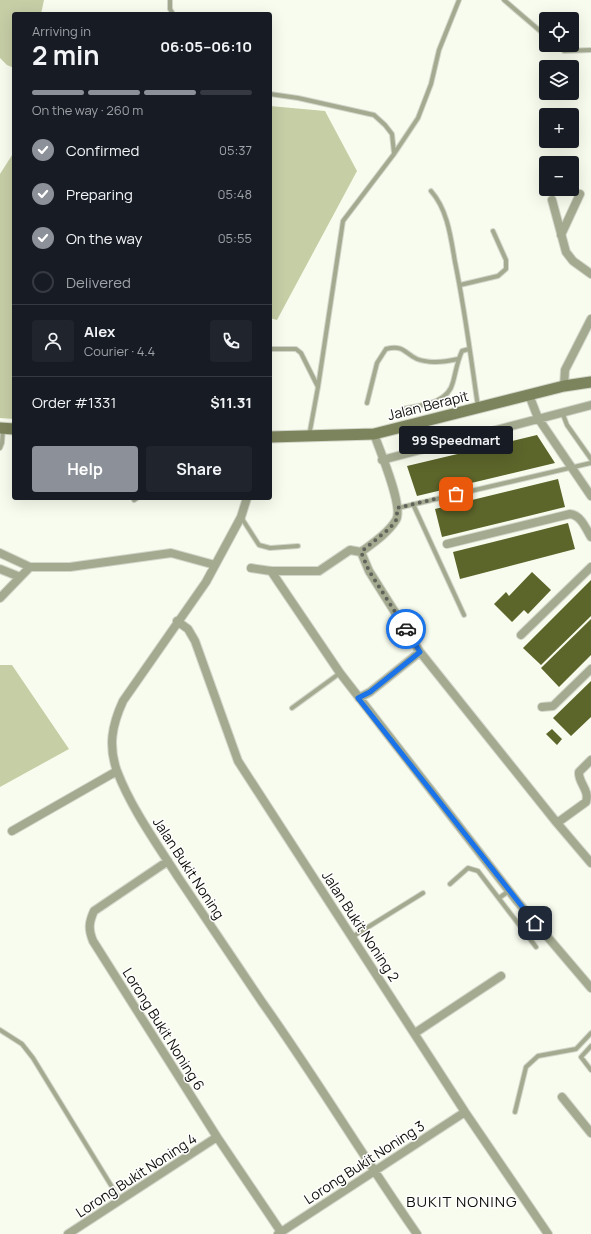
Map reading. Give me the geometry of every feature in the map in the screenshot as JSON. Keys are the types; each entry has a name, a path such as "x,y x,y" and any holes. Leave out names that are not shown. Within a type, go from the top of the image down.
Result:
{"main road":[{"name":"Jalan Berapit","path":"272,437 374,434 564,386 591,382"}],"street":[{"path":"561,235 580,194"},
{"path":"552,200 566,252 572,261 591,274"},
{"path":"564,386 565,370 591,319"},
{"path":"529,395 538,418 591,496"},
{"path":"382,460 591,405"},
{"path":"251,568 271,571 319,570 350,550 361,552 390,528 397,519 397,500 374,434"},
{"name":"Jalan Bukit Noning","path":"246,500 241,517 206,582 123,701 114,722 112,744 117,770 141,818 168,862 291,1043 374,1172 417,1234"},
{"path":"447,544 570,514 579,518 591,537"},
{"path":"361,552 369,571 420,652 557,823 591,863"},
{"path":"0,553 30,567 70,567 171,553 215,565"},
{"path":"0,598 30,567"},
{"path":"521,635 591,567"},
{"path":"0,569 20,577"},
{"path":"271,571 358,698 509,891 591,988"},
{"name":"Jalan Bukit Noning 2","path":"177,622 188,629 196,641 238,761 465,1112 548,1234"},
{"path":"358,698 370,692 420,652"},
{"path":"542,707 553,706 591,669"},
{"path":"557,823 586,802 587,792 578,776 579,772 591,760"},
{"path":"12,831 117,770"},
{"name":"Lorong Bukit Noning 6","path":"168,862 94,911 90,921 89,930 93,941 280,1233"},
{"path":"415,1033 501,976"},
{"path":"562,1097 591,1133"},
{"name":"Lorong Bukit Noning 3","path":"280,1233 465,1112"},
{"name":"Lorong Bukit Noning 4","path":"68,1234 218,1137"}],"lane":[{"path":"170,0 170,9 172,12"},
{"path":"309,436 318,387 343,221 394,154 418,118 431,84 438,50 459,0"},
{"path":"504,0 539,30"},
{"path":"579,50 591,50"},
{"path":"272,94 305,99 374,115 392,134 394,154"},
{"path":"431,191 438,200 449,229 460,284 478,408"},
{"path":"460,284 498,276 506,270 506,260 493,231"},
{"path":"367,403 377,363 386,350 392,348 401,349 408,351 416,358 425,361 444,362 458,359"},
{"path":"272,349 296,349 301,353 318,387"},
{"path":"403,409 434,402 443,397 453,383 458,359 462,352 469,349"},
{"path":"562,412 567,425 591,459"},
{"path":"0,448 6,428"},
{"path":"397,508 591,464"},
{"path":"413,504 464,615"},
{"path":"241,517 259,545 270,548 298,546"},
{"path":"292,708 340,673"},
{"path":"450,884 468,868 474,868 478,871 536,947"},
{"path":"499,898 509,891"},
{"path":"352,937 423,893"},
{"path":"0,1030 22,1044 33,1058 120,1200"},
{"path":"515,1112 526,1067 538,1056 576,1049 591,1033"},
{"path":"591,1046 581,1057 591,1070"}],"green space":[{"path":"0,0 44,0 41,12 12,12 12,67 7,65 0,58"},
{"path":"272,106 325,111 357,171 277,320 272,319"},
{"path":"12,155 12,419 0,418 0,174"},
{"path":"0,665 12,665 69,749 0,787"}],"building":[{"path":"537,435 555,463 417,496 407,466"},
{"path":"558,479 565,507 442,537 435,509"},
{"path":"568,523 575,549 460,579 453,552"},
{"path":"532,572 551,590 528,614 524,610 512,622 494,604 506,592 509,596"},
{"path":"591,580 591,616 541,665 523,648"},
{"path":"591,619 591,655 559,687 541,668"},
{"path":"591,681 591,717 571,736 553,718"},
{"path":"552,729 562,739 557,745 546,734"}],"way so far":[{"path":"406,629 369,571 361,552 390,528 397,519 397,508 456,494"}],"place":[{"name":"99 Speedmart","path":"456,494"}],"district":[{"name":"BUKIT NONING","path":"462,1201"}],"route":[{"path":"406,629 420,652 370,692 358,698 535,923"}]}
